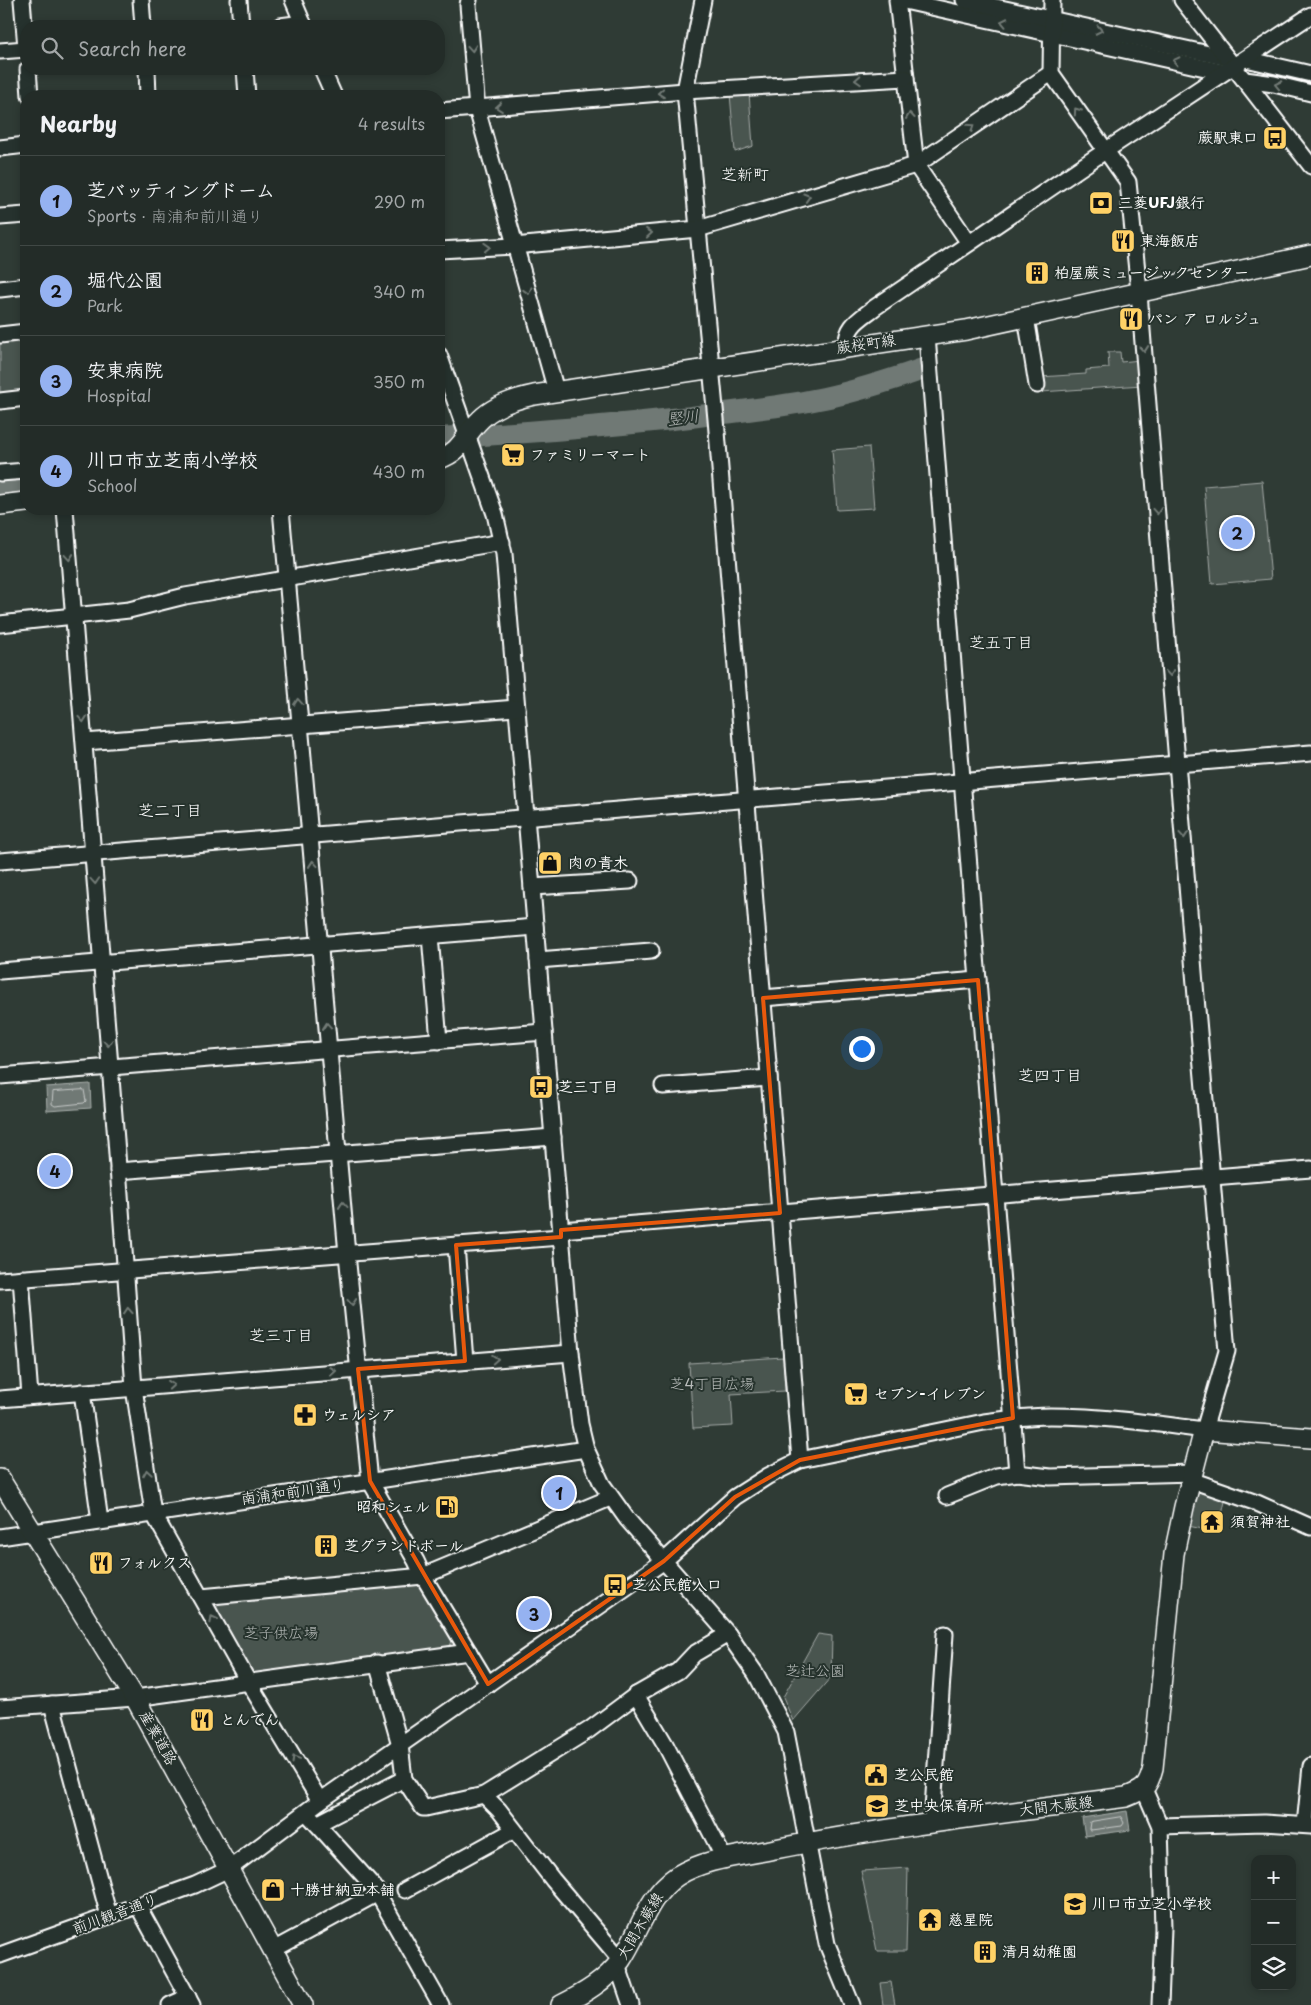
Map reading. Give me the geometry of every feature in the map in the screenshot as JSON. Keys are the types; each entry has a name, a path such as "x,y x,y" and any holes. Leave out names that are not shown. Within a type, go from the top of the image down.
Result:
{"main road":[{"name":"蕨桜町線","path":"445,456 454,452 481,419 503,404 517,399 556,391 927,336 1026,317 1311,254"},
{"path":"0,505 20,503"},
{"path":"1144,1790 1153,1768 1174,1554 1204,1430 1311,1438"},
{"name":"産業道路","path":"0,1479 135,1698 303,2005"},
{"name":"大間木蕨線","path":"561,2005 592,1988 619,1962 651,1904 668,1883 693,1868 808,1842 1126,1797 1144,1790"}],"street":[{"path":"22,0 24,20"},
{"path":"141,0 143,20"},
{"path":"239,0 241,20"},
{"path":"292,0 301,20"},
{"path":"470,0 468,5 477,109 556,391"},
{"path":"703,0 685,91 715,413 800,1460"},
{"path":"969,243 916,165 898,0 1052,26 1232,64 1311,74"},
{"path":"964,0 1052,26"},
{"path":"1052,0 1051,73 1128,182 1139,292 1227,1351 1204,1430"},
{"path":"1182,0 1311,166"},
{"path":"847,347 849,331 854,324 969,243 1232,64 1311,15"},
{"path":"0,52 20,49"},
{"path":"445,250 514,246 698,229 916,165 1051,73"},
{"path":"28,75 30,90"},
{"path":"147,75 148,90"},
{"path":"245,75 247,90"},
{"path":"325,75 331,90"},
{"path":"445,111 685,91 906,78"},
{"path":"1245,80 1274,84 1311,93"},
{"path":"0,148 20,146"},
{"path":"0,218 20,216"},
{"path":"0,289 20,287"},
{"path":"1026,317 1037,385"},
{"path":"0,335 20,333"},
{"path":"927,336 1017,1473"},
{"path":"445,375 495,514 502,542 571,1353 580,1424 586,1449 610,1498 728,1634 756,1674 786,1732 827,1944 852,2005"},
{"path":"0,401 20,399"},
{"path":"0,473 20,471"},
{"path":"66,515 85,742 134,1388 153,1513 249,1683 320,1801"},
{"path":"282,515 347,1254 370,1481 423,1576 488,1684"},
{"path":"0,624 129,610 185,596 502,542"},
{"path":"85,742 517,708"},
{"path":"0,861 1311,752"},
{"path":"532,887 630,881"},
{"path":"0,971 536,927"},
{"path":"430,936 440,1041"},
{"path":"538,960 651,952"},
{"path":"763,998 978,980"},
{"path":"0,1076 544,1032"},
{"path":"663,1086 770,1078"},
{"path":"118,1170 553,1138"},
{"path":"0,1280 456,1245 561,1233 780,1213 1311,1169"},
{"path":"456,1245 465,1361"},
{"path":"21,1278 30,1396"},
{"path":"0,1398 571,1353"},
{"path":"82,1392 100,1521"},
{"name":"前川観音通り","path":"0,1955 195,1885 229,1869 320,1801 664,1561 735,1497 800,1460 984,1422 1013,1418 1050,1416 1099,1418 1204,1430"},
{"name":"南浦和前川通り","path":"0,1537 586,1449"},
{"path":"947,1496 997,1476 1017,1473 1050,1477 1192,1476 1311,1527"},
{"path":"200,1597 423,1576 610,1498"},
{"path":"377,1664 400,1745 404,1779 423,1808 426,1808 484,1795 589,1730 636,1695 678,1671 694,1654 728,1634"},
{"path":"932,1823 945,1634"},
{"path":"0,1708 135,1698 469,1652"},
{"path":"636,1695 665,1744 724,1860"},
{"path":"52,1704 109,1916"},
{"path":"1160,1826 1264,1823 1308,1826 1311,1766"},
{"path":"317,1824 404,1779"},
{"path":"1144,1790 1160,1826 1163,1928 1160,2005"},
{"path":"484,1795 499,1810 619,1962 631,2005"},
{"path":"306,1812 378,1894 441,2005"},
{"path":"405,1890 514,1830"},
{"path":"273,1950 378,1894"},
{"path":"138,1906 190,2001 170,2005"}],"highlighted area":[{"path":"978,980 1013,1418 800,1460 735,1497 664,1561 488,1684 370,1481 358,1369 465,1361 456,1245 561,1237 561,1230 780,1213 763,998"}],"green space":[{"path":"749,93 753,146 735,152 730,94"},
{"path":"20,338 20,394 0,396 0,340"},
{"path":"1108,352 1120,352 1121,362 1140,360 1142,385 1041,392 1040,377 1086,374 1086,370 1109,368"},
{"path":"869,447 874,508 837,510 832,450"},
{"path":"1262,481 1271,579 1212,584 1204,486"},
{"name":"芝4丁目広場","path":"783,1357 785,1391 731,1394 733,1426 693,1428 689,1363"},
{"path":"1197,1486 1226,1497 1218,1532 1188,1526"},
{"name":"芝子供広場","path":"415,1582 424,1586 453,1638 449,1649 258,1675 251,1671 215,1611 220,1600"},
{"name":"芝辻公園","path":"818,1634 832,1636 831,1677 793,1721 783,1697"},
{"path":"908,1868 906,1951 877,1951 861,1871"},
{"path":"891,1982 895,2005 883,2005 880,1983"}],"water":[{"path":"90,1084 91,1108 47,1111 46,1087"},
{"path":"1127,1811 1130,1830 1085,1836 1082,1818"}],"waterway":[{"name":"竪川","path":"445,438 621,424 771,407 849,392 923,369"},
{"name":"竪川","path":"0,489 20,487"}],"place":[{"name":"蕨駅東口","path":"1275,138"},
{"name":"三菱UFJ銀行","path":"1101,203"},
{"name":"東海飯店","path":"1123,241"},
{"name":"柏屋蕨ミュージックセンター","path":"1037,273"},
{"name":"パン ア ロルジュ","path":"1131,319"},
{"name":"ファミリーマート","path":"513,455"},
{"name":"堀代公園","path":"1237,533"},
{"name":"肉の青木","path":"550,863"},
{"name":"芝三丁目","path":"541,1087"},
{"name":"川口市立芝南小学校","path":"55,1171"},
{"name":"セブン-イレブン","path":"856,1394"},
{"name":"ウェルシア","path":"305,1415"},
{"name":"芝バッティングドーム","path":"559,1493"},
{"name":"昭和シェル","path":"447,1507"},
{"name":"須賀神社","path":"1212,1522"},
{"name":"芝グランドボール","path":"326,1546"},
{"name":"フォルクス","path":"101,1563"},
{"name":"芝公民館入口","path":"615,1585"},
{"name":"安東病院","path":"534,1614"},
{"name":"とんでん","path":"202,1720"},
{"name":"芝公民館","path":"876,1775"},
{"name":"芝中央保育所","path":"877,1806"},
{"name":"十勝甘納豆本舗","path":"273,1890"},
{"name":"川口市立芝小学校","path":"1075,1904"},
{"name":"慈星院","path":"930,1920"},
{"name":"清月幼稚園","path":"985,1952"}],"district":[{"name":"芝新町","path":"745,174"},
{"name":"芝五丁目","path":"1001,642"},
{"name":"芝二丁目","path":"170,810"},
{"name":"芝四丁目","path":"1050,1075"},
{"name":"芝三丁目","path":"281,1335"}]}
